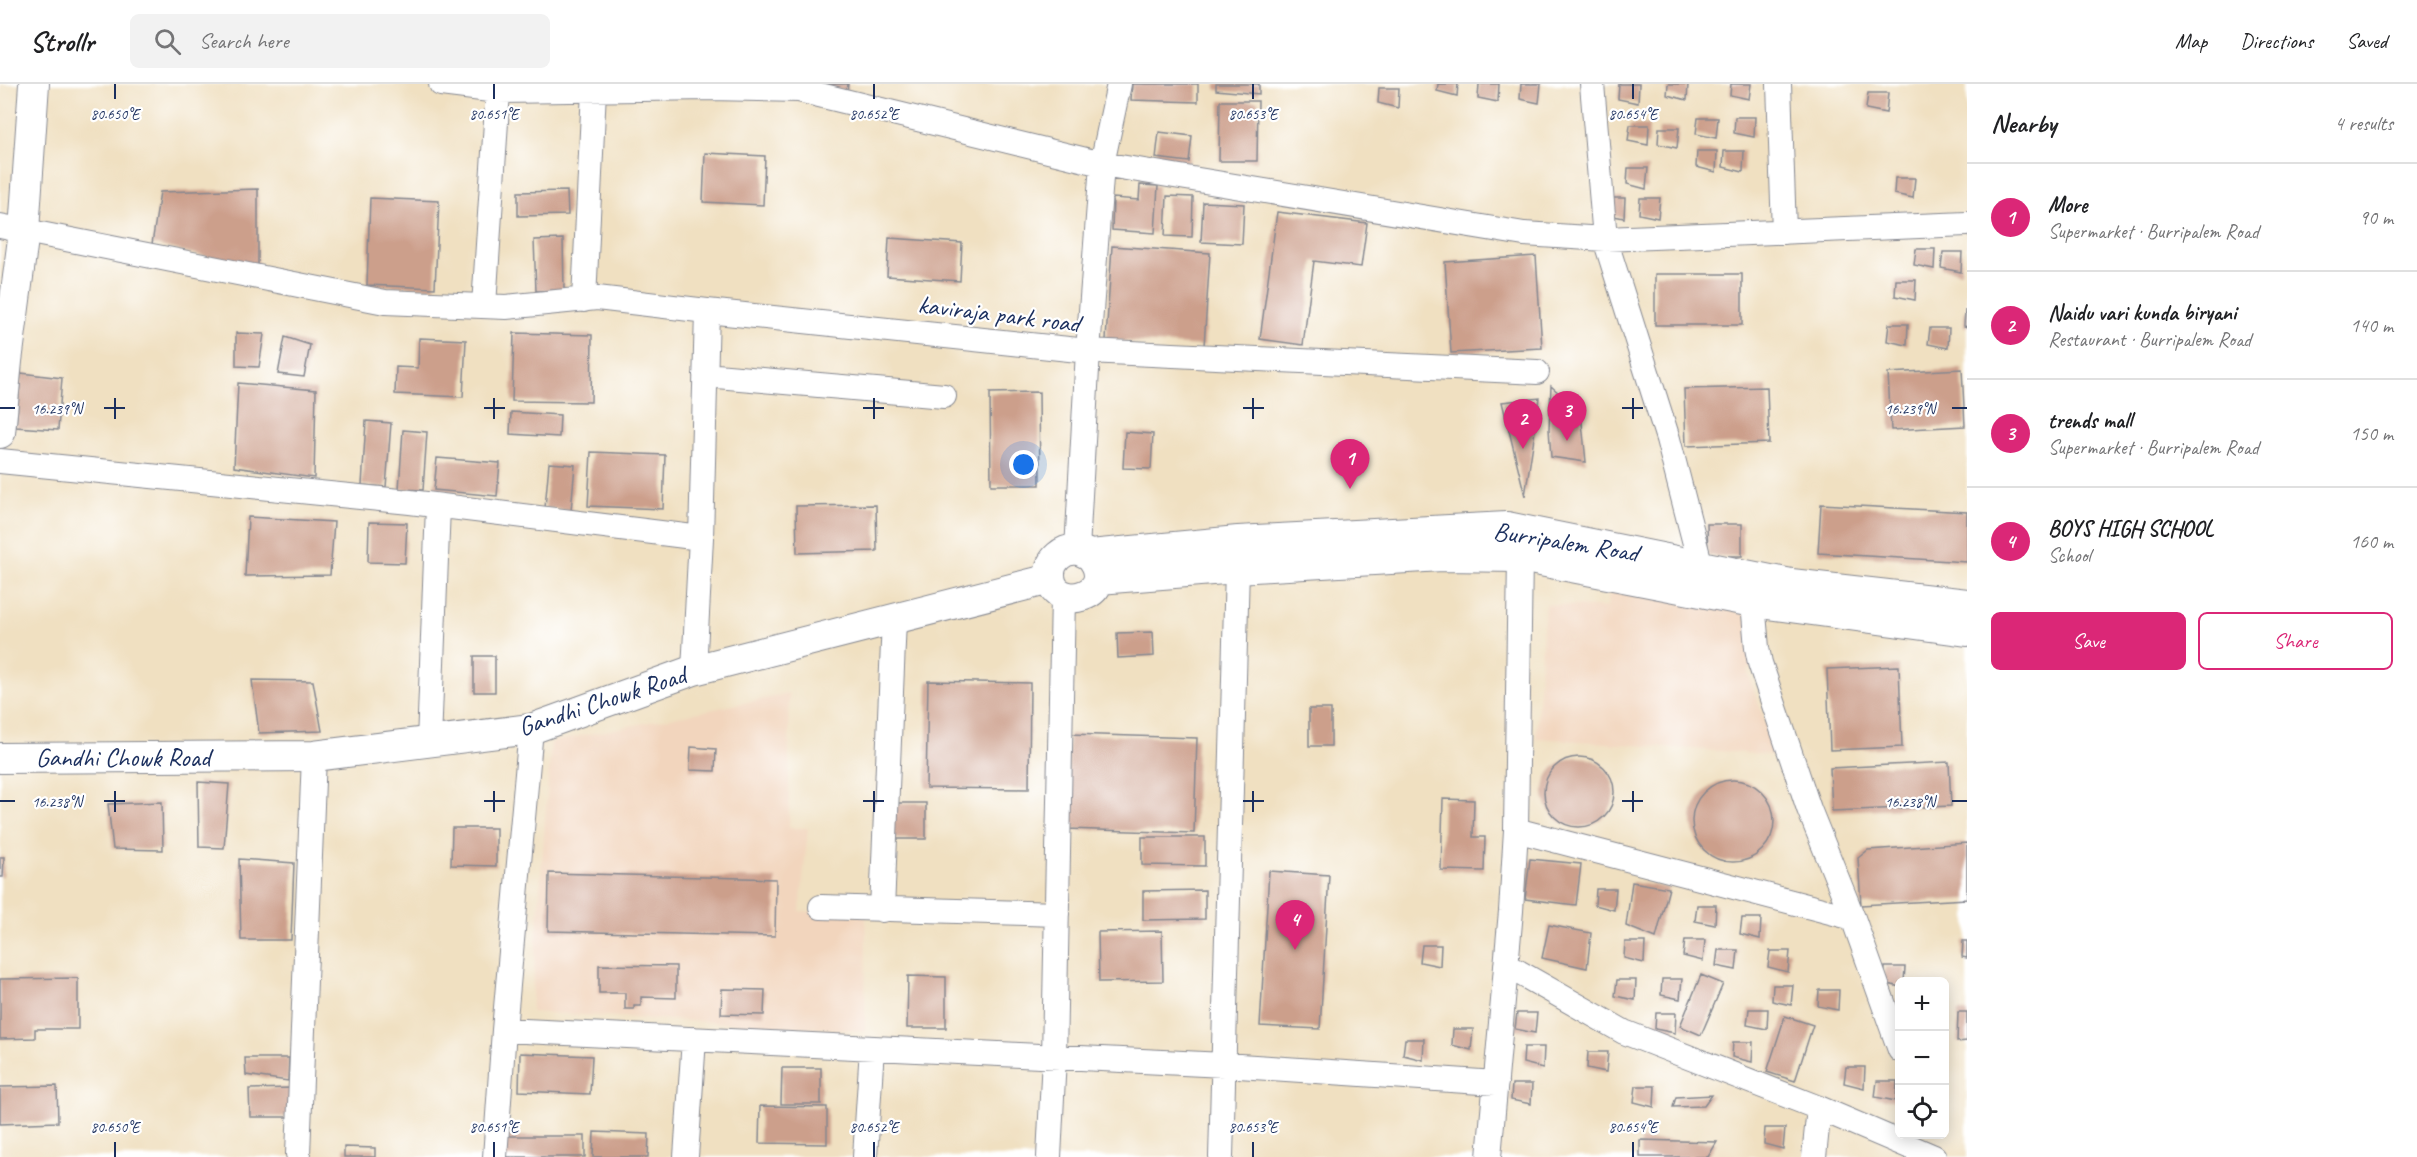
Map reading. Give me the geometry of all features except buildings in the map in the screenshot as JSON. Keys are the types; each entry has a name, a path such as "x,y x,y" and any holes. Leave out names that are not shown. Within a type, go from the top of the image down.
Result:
{"main road":[{"path":"0,433 12,229 34,84"},
{"name":"Burripalem Road","path":"1089,562 1238,541 1497,528 1522,543 1753,602 1967,632"},
{"name":"Burripalem Road","path":"1089,562 1237,568 1442,556 1522,543 1701,567 1798,585 1967,604"},
{"path":"1066,551 1089,562 1095,587 1083,597 1075,599 1057,587 1050,570 1058,555 1066,551"},
{"name":"Gandhi Chowk Road","path":"0,758 314,756 531,729 694,670 894,619 1057,587"}],"street":[{"path":"441,84 474,86 498,92 710,86 799,90 1102,164 1524,234 1605,239 1967,224"},
{"path":"1119,84 1102,164 1088,351 1537,372"},
{"path":"1592,84 1605,239 1668,439 1701,567"},
{"path":"1779,84 1784,232"},
{"path":"584,300 594,90"},
{"path":"484,306 498,92"},
{"name":"kaviraja park road","path":"12,229 385,302 506,307 597,298 1088,351 1089,562"},
{"path":"694,670 701,538 707,311"},
{"path":"705,375 944,396"},
{"path":"0,461 438,506 701,538"},
{"path":"429,742 438,506"},
{"path":"1490,1157 1516,830 1522,543"},
{"path":"1221,1157 1237,568"},
{"path":"1049,1157 1057,914 1057,587"},
{"path":"1753,602 1757,648 1764,674 1809,809 1853,918 1895,1039"},
{"path":"882,910 894,619"},
{"path":"495,1157 531,729"},
{"path":"298,1154 314,756"},
{"path":"1516,830 1853,918"},
{"path":"820,907 1057,914"},
{"path":"1506,965 1624,1032 1819,1108 1936,1157"},
{"path":"504,1030 1224,1065 1496,1083"},
{"path":"686,1157 694,1039"},
{"path":"865,1157 872,1048"},
{"path":"1814,1157 1819,1108"},
{"path":"1931,1139 1936,1157"}],"shaded area":[{"path":"1610,588 1747,613 1754,667 1747,670 1776,755 1536,738 1545,604 1607,608"},
{"path":"789,694 789,828 808,828 800,911 866,916 865,1031 531,1012 551,742"}],"place":[{"name":"trends mall","path":"1567,441"},
{"name":"Naidu vari kunda biryani","path":"1523,449"},
{"name":"More","path":"1350,489"},
{"name":"BOYS HIGH SCHOOL","path":"1295,950"}]}
